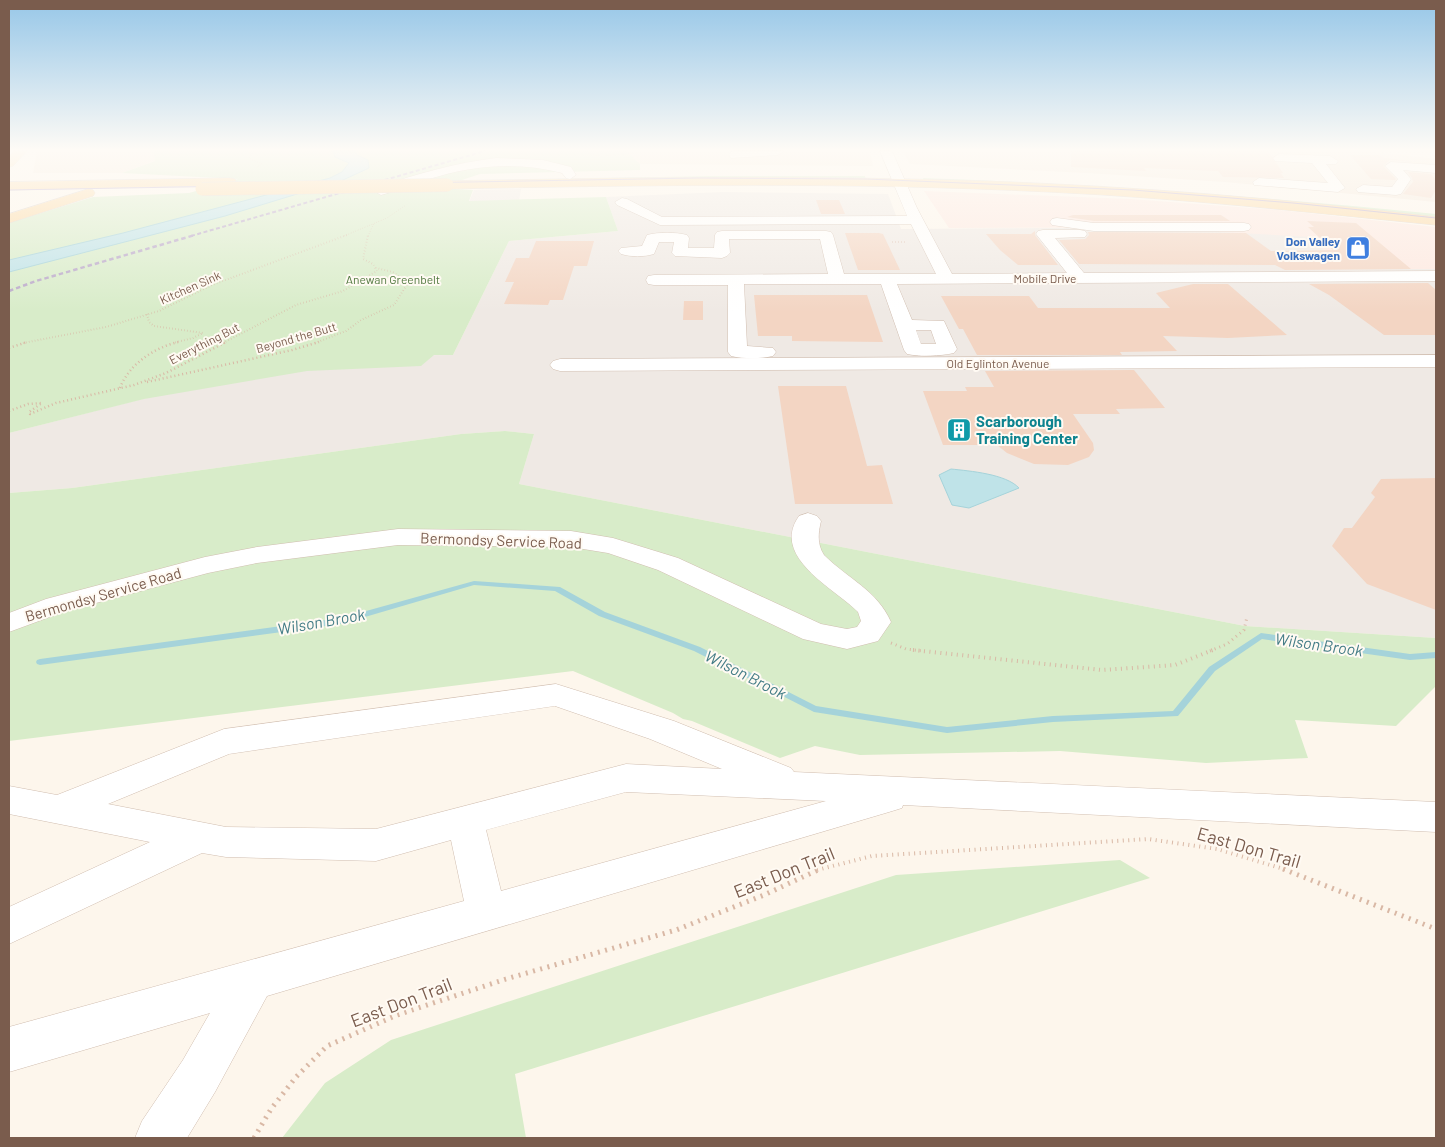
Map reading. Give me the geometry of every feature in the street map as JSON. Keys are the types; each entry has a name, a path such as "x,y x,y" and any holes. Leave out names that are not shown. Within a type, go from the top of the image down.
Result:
{"main road":[{"path":"9,218 28,207 29,205"},
{"path":"9,218 44,205"},
{"path":"1282,205 1436,221"},
{"path":"1366,205 1436,212"}],"street":[{"path":"627,205 660,221 918,224"},
{"path":"909,205 946,278"},
{"path":"1058,222 1094,227 1244,226"},
{"path":"837,279 826,230 918,224"},
{"path":"1079,278 1043,234 1080,234"},
{"path":"626,251 722,252 722,235 826,235"},
{"path":"680,252 683,280"},
{"name":"Mobile Drive","path":"654,280 1436,276"},
{"path":"887,278 905,325"},
{"path":"736,279 738,352 859,356 879,346"},
{"name":"Old Eglinton Avenue","path":"560,365 859,356 1436,361"},
{"path":"808,521 803,532 803,542 810,556 870,609 876,622 867,634"},
{"name":"Bermondsy Service Road","path":"9,623 65,603 205,565 257,555 398,537 571,539 613,546 668,564 813,632 848,639 867,634"},
{"path":"57,810 224,742 556,695 662,730 796,786"},
{"path":"9,800 226,842 376,845 626,778 1436,817"},
{"path":"9,1050 912,791"},
{"path":"465,821 487,913"},
{"path":"9,926 199,837"},
{"path":"159,1138 199,1076 253,980"}],"path":[{"name":"Kitchen Sink","path":"9,348 26,342 106,327 147,314 212,285 328,243 374,224 366,238 363,258 375,268"},
{"path":"892,242 910,242"},
{"name":"Everything But","path":"9,411 28,404 42,402 29,412 30,414 56,403 134,385 166,373 296,305 343,291 377,271 375,268"},
{"name":"Beyond the Butt","path":"134,385 292,350 346,331 361,320 394,305 408,283 393,272 375,268"},
{"path":"120,388 122,380 129,371 143,359 172,343 194,338 203,333 192,330 171,331 159,327 150,322 147,314"},
{"path":"867,634 906,649 1102,670 1175,665 1227,644 1244,630 1247,617"},
{"name":"East Don Trail","path":"254,1138 271,1109 296,1076 328,1046 397,1015 506,979 676,930 764,895 821,868 872,856 1148,839 1187,842 1226,850 1274,865 1436,929"}],"shaded area":[{"path":"609,205 892,205 901,229 1214,227 1220,232 1311,237 1343,269 1436,269 1436,638 1245,626 519,484 534,434 505,431 461,434 72,488 9,493 9,433 311,356 453,355 509,241 618,231"},
{"path":"933,205 1205,205 1279,210 1436,227 1436,269 1342,269 1220,232 1214,227 949,228"}],"green space":[{"name":"Anewan Greenbelt","path":"69,205 609,205 618,231 509,241 453,355 434,355 421,366 307,371 144,399 9,433 9,223"},
{"path":"1299,205 1335,205 1436,214 1436,217 1354,208"},
{"path":"505,431 534,434 519,484 1245,626 1436,638 1436,686 1396,726 1295,720 1308,758 1206,763 1060,751 860,755 815,746 780,758 692,721 683,719 573,671 9,741 9,493 72,488 461,434"},
{"path":"1120,860 1150,878 515,1074 526,1138 282,1138 325,1083 391,1040 896,875"}],"water":[{"path":"230,205 263,205 9,272 9,260 123,233"},
{"path":"951,469 997,476 1006,479 1019,488 969,508 952,505 939,475"}],"building":[{"path":"818,205 841,205 845,214 821,214"},
{"path":"1073,215 1221,215 1230,221 1094,221 1067,217"},
{"path":"1307,221 1356,223 1411,269 1285,270 1275,265 1079,264 1059,240 1085,239 1089,235 1088,232 1246,233 1271,251 1333,250 1308,227 1314,227"},
{"path":"1035,231 1035,235 1058,265 1018,265 1000,250 986,234 1031,234"},
{"path":"845,233 883,234 900,270 858,270"},
{"path":"536,241 594,241 587,266 574,266 563,300 550,300 548,305 504,304 514,282 505,282 516,258 529,258"},
{"path":"1428,283 1436,290 1436,335 1384,335 1329,295 1309,284"},
{"path":"1193,284 1228,284 1287,335 1228,338 1163,336 1177,351 1120,352 1122,355 977,355 963,329 959,329 941,296 1029,296 1038,308 1170,308 1156,293"},
{"path":"754,295 867,295 883,342 792,341 792,336 758,336"},
{"path":"684,301 703,301 703,320 683,320"},
{"path":"1134,370 1165,408 1116,409 1120,414 1073,414 1093,443 1094,450 1089,457 1068,465 1034,464 1007,453 997,445 943,445 923,391 967,391 965,387 994,387 985,371"},
{"path":"778,386 846,386 867,466 882,465 893,504 795,504"},
{"path":"1436,478 1436,610 1367,584 1332,546 1344,528 1352,528 1375,497 1371,493 1381,479"}],"waterway":[{"name":"Wilson Brook","path":"40,662 341,621 474,583 557,589 602,614 697,649 814,709 947,730 1053,719 1175,714 1212,669 1261,636 1410,657 1436,655"}],"tram line":[{"path":"1308,205 1436,218"}],"railway":[{"path":"191,236 300,205"},
{"path":"9,291 36,281 195,235"}],"place":[{"name":"Don Valley Volkswagen","path":"1358,248"},
{"name":"Scarborough Training Center","path":"959,430"}]}
